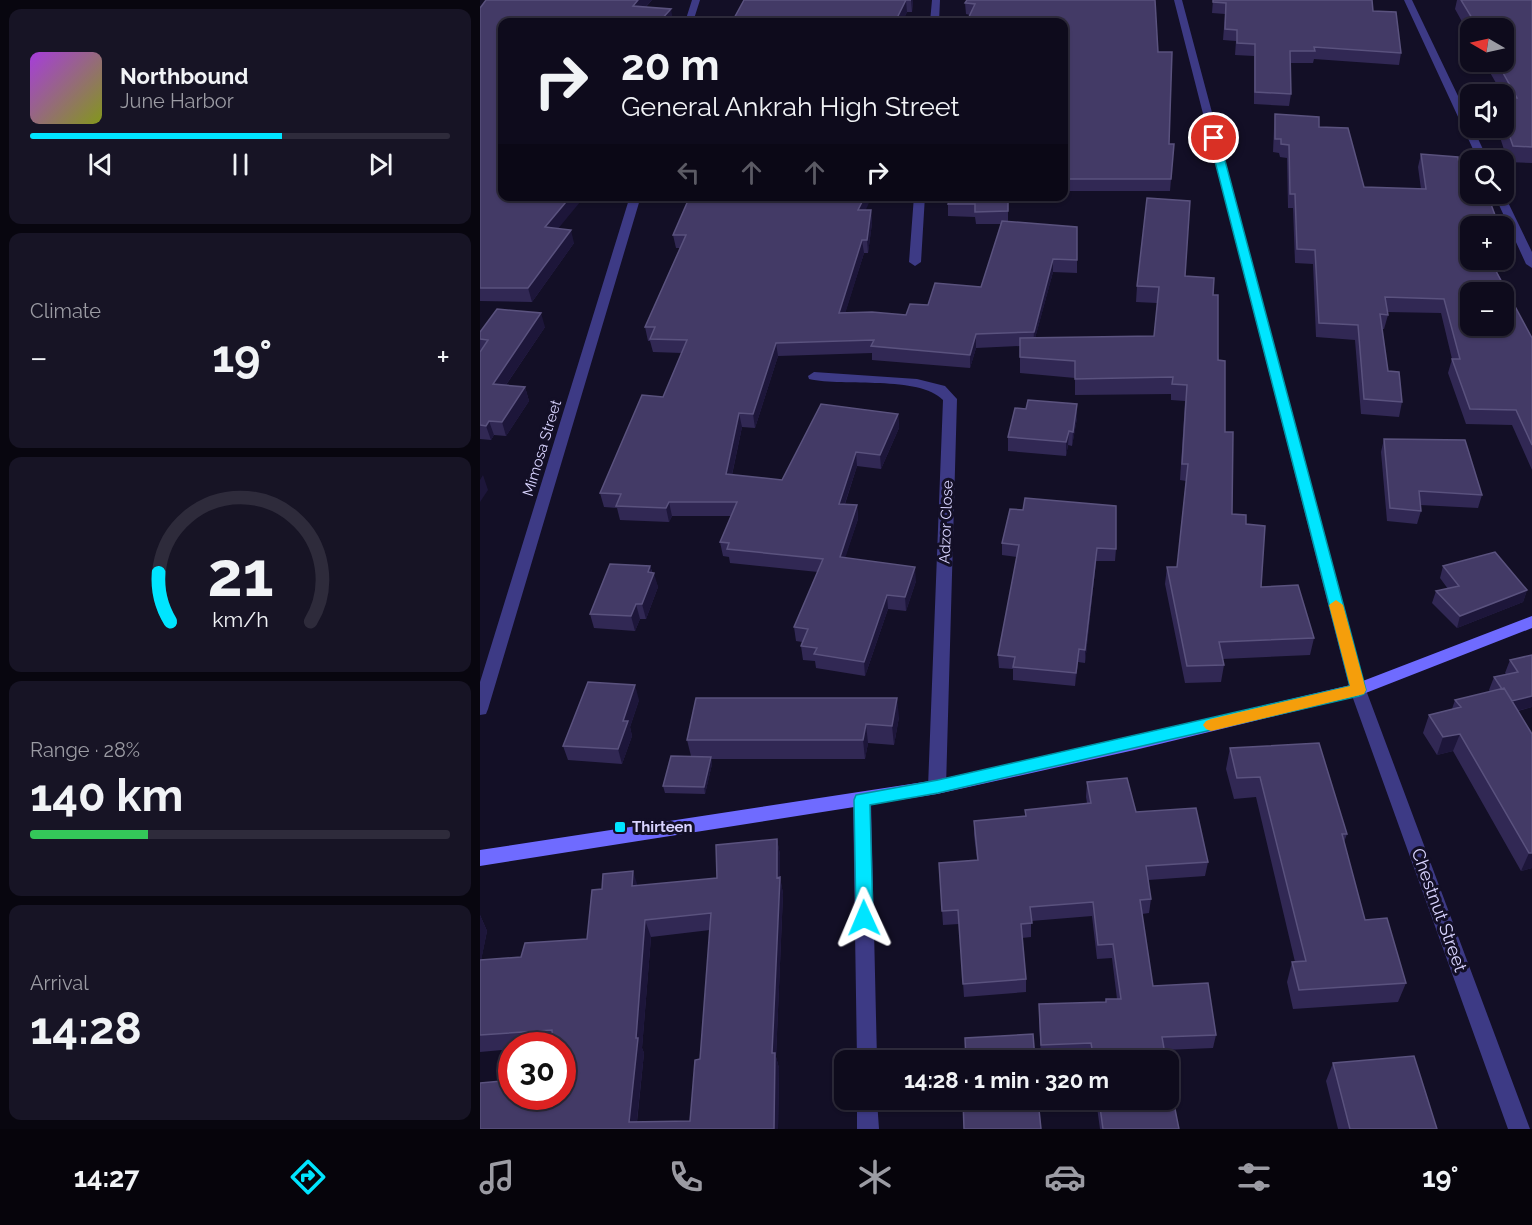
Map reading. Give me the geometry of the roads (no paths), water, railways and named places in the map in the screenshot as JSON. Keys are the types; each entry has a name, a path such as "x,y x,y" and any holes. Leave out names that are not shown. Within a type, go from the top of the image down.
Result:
{"main road":[{"path":"480,858 938,787 1359,690 1532,622"}],"street":[{"path":"690,18 696,0"},
{"path":"935,18 936,0"},
{"name":"Chestnut Street","path":"1178,0 1359,690 1519,1129"},
{"path":"1408,0 1478,150"},
{"name":"Mimosa Street","path":"480,709 634,201"},
{"path":"915,262 920,201"},
{"path":"1504,204 1532,264"},
{"name":"Adzor Close","path":"814,376 917,383 940,389 950,399 938,787"},
{"path":"862,800 867,1050"},
{"path":"867,1110 868,1129"}],"place":[{"name":"Thirteen","path":"620,827"}]}
